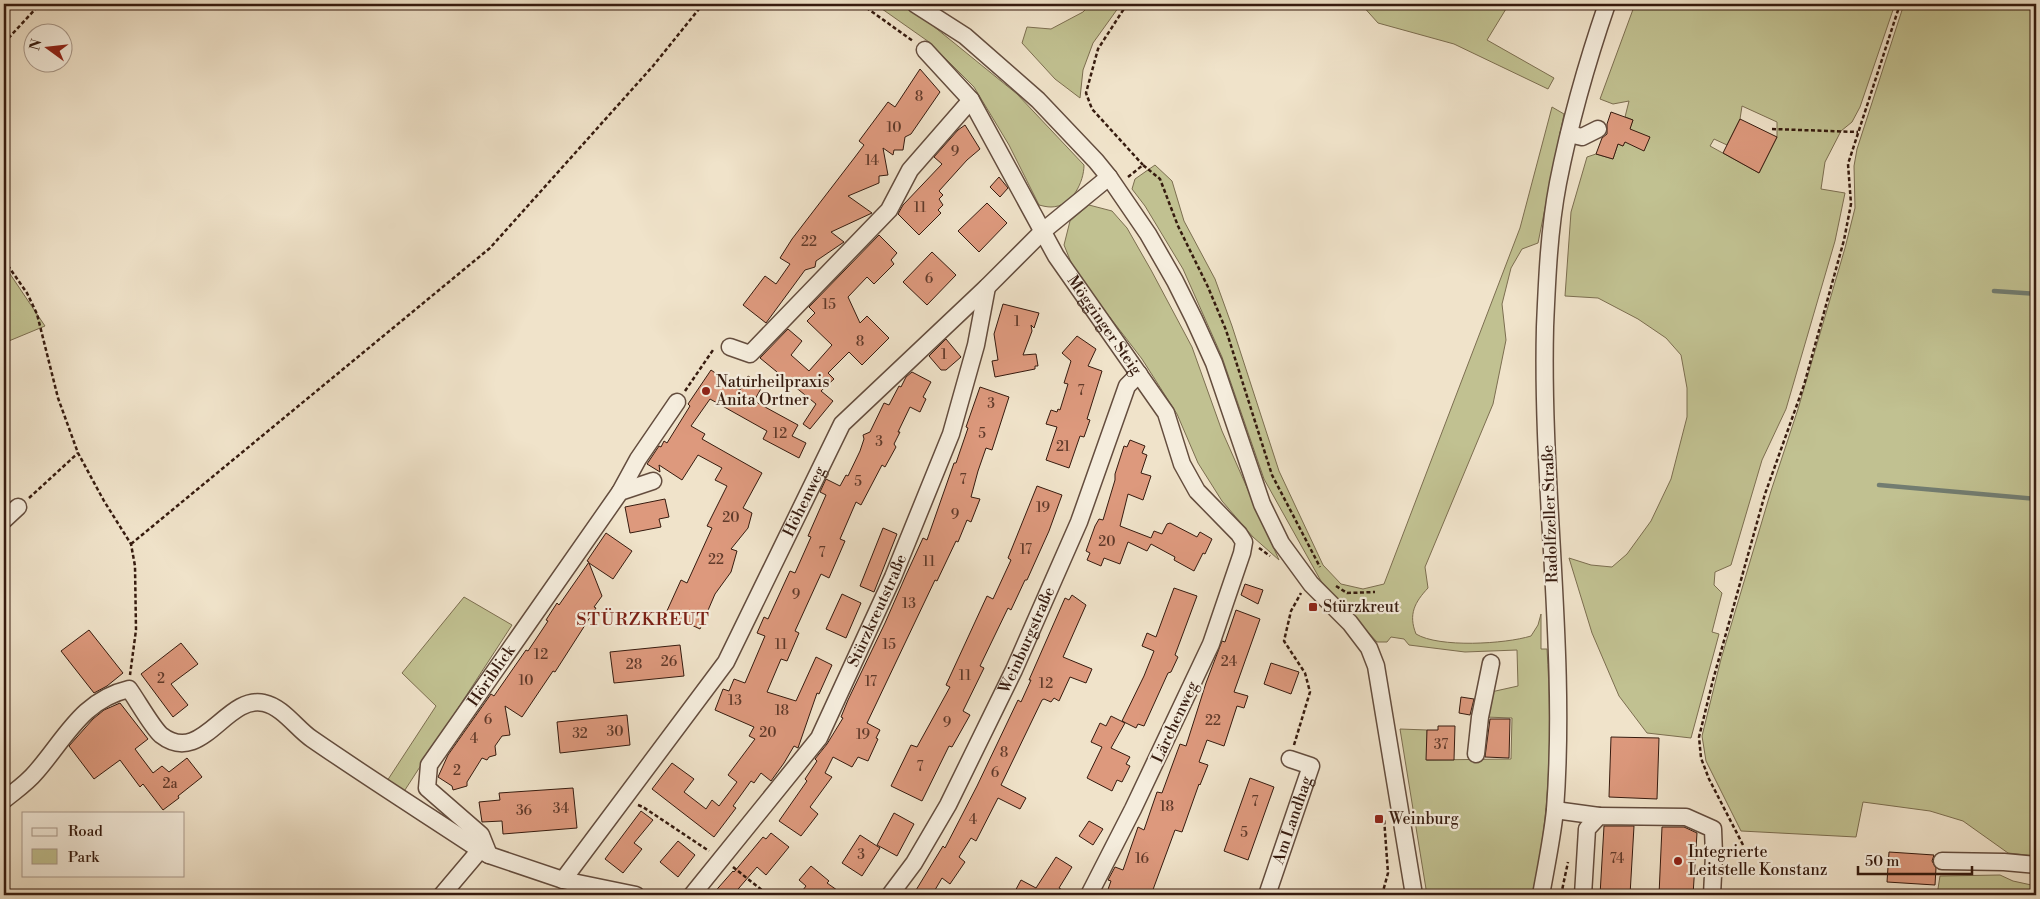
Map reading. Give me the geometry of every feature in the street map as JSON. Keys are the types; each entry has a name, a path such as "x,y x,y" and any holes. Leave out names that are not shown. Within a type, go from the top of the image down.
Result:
{"street":[{"path":"915,4 964,36 1038,100 1096,161 1148,234 1186,304 1214,363 1262,504 1281,543 1311,584 1350,623 1369,648 1376,666 1414,895"},
{"name":"Radolfzeller Straße","path":"1541,895 1550,847 1554,810 1558,706 1546,403 1545,327 1552,225 1558,184 1569,134 1593,45 1607,4"},
{"name":"Mögginger Steig","path":"925,50 971,100 1056,256 1166,413 1182,464 1197,492 1239,534 1244,542"},
{"path":"730,347 750,354 889,210 910,170 971,100"},
{"path":"1569,134 1582,137 1598,129"},
{"name":"Höhenweg","path":"563,880 726,662 842,424 1042,231 1112,182"},
{"name":"Stürzkreutstraße","path":"692,895 819,738 893,577 951,434 976,345 987,286"},
{"name":"Weinburgstraße","path":"890,895 914,863 948,805 1014,670 1079,522 1127,386 1139,374"},
{"name":"Höriblick","path":"484,852 481,835 427,788 429,765 620,492 638,459 677,402"},
{"path":"620,492 653,481"},
{"path":"4,520 18,507"},
{"name":"Lärchenweg","path":"1089,895 1133,809 1211,644 1244,542"},
{"path":"1476,754 1480,717 1491,663"},
{"path":"4,800 35,773 60,739 95,704 112,693 129,689 160,734 174,742 187,744 196,741 241,707 253,702 272,705 310,737 484,852 563,880 636,895"},
{"name":"Am Landhag","path":"1267,895 1311,766 1290,759"},
{"path":"1554,810 1599,816 1686,817 1713,829 1712,895"},
{"path":"1583,895 1587,829 1599,816"},
{"path":"442,895 484,852"},
{"path":"1942,861 2004,862 2036,865"}],"path":[{"path":"4,43 40,4"},
{"path":"131,544 490,248 653,66 703,4"},
{"path":"861,4 925,50"},
{"path":"1127,4 1098,49 1086,92 1092,109 1143,165 1160,179 1178,226 1208,287 1226,330 1272,475 1321,570"},
{"path":"1743,844 1709,779 1701,758 1698,737 1765,494 1804,385 1844,240 1852,204 1848,164 1900,4"},
{"path":"1772,129 1858,132"},
{"path":"1112,182 1143,165"},
{"path":"4,260 27,293 37,314 58,398 78,453 104,501 131,544 135,566 136,630 129,689"},
{"path":"677,402 713,350 730,347"},
{"path":"18,507 78,453"},
{"path":"1244,542 1263,550 1276,562"},
{"path":"1290,759 1310,692 1305,673 1284,641 1291,611 1298,596 1311,584"},
{"path":"1334,584 1347,593 1375,592"},
{"path":"1294,589 1298,596 1306,601"},
{"path":"622,802 644,807 722,858 768,895"},
{"path":"1382,895 1388,873 1384,816"},
{"path":"1561,895 1568,861"}],"green space":[{"path":"875,4 901,4 932,25 1017,94 1084,165 1082,179 1071,198 1058,206 1039,205 1009,145 974,87 929,42"},
{"path":"1091,4 1121,4 1093,43 1083,70 1080,98 1055,79 1022,43 1027,27 1051,29 1083,12"},
{"path":"1361,4 1509,4 1487,40 1554,78 1548,89 1454,44 1378,23"},
{"path":"1635,4 1895,4 1860,107 1852,122 1841,131 1825,162 1821,189 1845,193 1835,241 1786,409 1762,460 1731,565 1715,572 1714,585 1722,593 1712,632 1719,634 1691,738 1647,733 1619,696 1592,633 1569,558 1591,565 1612,567 1627,554 1651,521 1671,479 1687,417 1687,388 1681,355 1666,338 1638,319 1598,298 1565,296 1571,212 1587,157 1596,154 1613,159 1618,144 1623,146 1633,120 1625,117 1629,101 1613,104 1600,99","holes":["1742,106 1777,122 1777,137 1759,173 1710,146 1714,139 1727,145 1740,119"]},
{"path":"1904,4 2036,4 2036,856 2008,853 1963,821 1930,811 1863,802 1856,837 1741,831 1706,761 1702,736 1721,659 1771,491 1798,409 1845,248 1855,208 1854,166 1857,149"},
{"path":"1552,107 1564,114 1538,243 1522,249 1511,268 1502,304 1506,340 1493,404 1425,567 1428,588 1416,603 1413,614 1416,634 1426,638 1456,643 1489,643 1531,636 1538,625 1541,614 1541,649 1547,649 1549,711 1548,773 1543,834 1532,895 1427,895 1400,729 1427,730 1427,760 1511,759 1512,718 1485,717 1491,692 1518,686 1517,650 1465,652 1409,645 1404,639 1391,637 1387,642 1377,642 1321,581 1264,479 1222,357 1183,269 1145,206 1132,189 1135,179 1155,165 1172,181 1184,221 1215,279 1279,471 1323,565 1341,584 1363,589 1384,584 1520,228"},
{"path":"1089,205 1112,211 1127,228 1151,270 1192,347 1222,431 1279,560 1253,537 1222,501 1198,463 1177,414 1142,359 1075,272 1064,245 1070,221"},
{"path":"4,265 45,326 4,343"},
{"path":"464,597 512,625 403,793 387,781 436,706 402,673"},
{"path":"2000,875 2013,881 2036,886 2036,895 1937,895 1940,876"},
{"path":"1890,893 1937,895 1892,895"}],"building":[{"path":"920,69 940,92 911,134 905,137 903,150 894,150 893,155 883,148 888,175 879,176 879,183 848,196 872,213 831,232 844,242 816,261 815,267 805,270 766,323 743,305 765,276 776,284 790,264 780,258 792,239 864,145 859,141 888,102 895,107"},
{"path":"1611,112 1633,120 1630,129 1650,137 1644,151 1625,142 1623,146 1618,144 1613,159 1596,154 1602,138 1607,134 1607,124"},
{"path":"1740,119 1777,137 1759,173 1723,153"},
{"path":"965,125 980,149 967,160 939,191 943,195 939,199 943,205 938,210 941,213 919,235 898,214 903,205 942,164 934,157 958,130"},
{"path":"999,177 1008,188 1000,197 990,187"},
{"path":"987,203 1007,223 979,252 958,231"},
{"path":"879,235 897,253 891,260 894,264 874,284 867,277 848,297 860,323 867,316 889,338 862,365 849,352 828,373 834,379 821,391 833,401 810,429 803,424 816,404 760,358 788,329 802,341 791,355 809,371 832,345 807,321 815,313 809,307"},
{"path":"932,252 956,275 927,305 903,282"},
{"path":"1003,304 1039,313 1034,328 1031,325 1032,331 1023,355 1036,354 1038,366 1035,366 1035,369 995,377 992,361 998,360 994,334"},
{"path":"1077,336 1096,349 1088,366 1102,371 1087,419 1090,420 1084,437 1080,436 1069,468 1046,460 1057,427 1046,424 1051,410 1057,412 1058,409 1060,410 1068,384 1064,383 1071,361 1062,353"},
{"path":"946,339 961,357 946,370 941,370 929,356"},
{"path":"711,370 740,390 748,376 763,385 754,401 798,425 792,436 806,443 799,458 763,439 767,431 710,399 691,426 705,434 702,439 762,473 743,508 752,513 748,528 731,549 737,551 731,572 715,594 700,629 666,613 681,580 687,583 712,528 707,526 727,486 715,480 722,468 698,455 682,480 659,465 660,472 647,464 659,446 661,447 664,441 667,443 690,406 688,404"},
{"path":"912,372 931,382 923,397 926,399 920,412 910,407 898,432 900,432 894,444 896,447 885,467 882,465 861,505 856,502 840,539 845,541 829,578 821,574 795,631 799,633 787,661 781,659 767,692 796,701 816,657 832,665 819,694 817,693 798,748 794,746 771,781 761,773 754,783 751,781 733,806 736,808 714,837 652,789 672,763 694,779 684,792 706,809 712,800 719,806 737,782 728,775 755,739 749,736 754,727 715,710 723,689 729,691 734,679 745,683 765,636 757,633 764,617 768,619 790,571 795,573 811,537 808,536 826,495 820,492 826,479 840,486 846,475 848,476 860,451 864,439 863,435 870,432 884,403 889,405 899,386 901,387 906,377"},
{"path":"980,387 1009,397 992,450 986,448 978,471 971,497 980,499 971,522 967,520 958,542 956,541 937,581 935,580 867,723 880,730 868,761 858,757 852,767 833,757 825,773 832,777 810,807 818,814 801,836 779,821 807,781 805,779 817,761 815,759 843,718 841,717 848,700 923,538 927,540 954,463 956,463"},
{"path":"1130,440 1145,446 1142,453 1147,455 1141,473 1151,476 1143,500 1128,494 1120,526 1151,538 1154,531 1162,534 1167,524 1170,523 1197,537 1200,532 1212,539 1194,571 1174,560 1175,557 1151,544 1147,551 1128,542 1120,564 1104,558 1101,566 1087,560 1090,553 1086,551 1095,526 1099,519 1103,520 1124,446 1127,447"},
{"path":"1037,486 1062,495 1049,531 1027,580 1025,580 1011,610 1008,608 980,666 984,668 963,711 970,715 952,747 949,746 922,801 891,786 911,745 917,747 950,687 946,685 987,596 993,599 1011,560 1008,558"},
{"path":"665,499 669,517 659,519 661,527 630,533 625,507"},
{"path":"883,528 897,534 874,592 860,586"},
{"path":"606,533 632,551 613,579 589,563 602,596 594,607 596,608 555,672 553,671 522,717 505,706 510,735 502,736 495,746 496,755 489,757 487,760 482,758 467,782 467,786 453,790 452,786 438,777 448,755 491,694 494,696 526,650 528,651 548,621 546,620 557,603 559,605 589,562 587,561"},
{"path":"1245,584 1263,590 1258,604 1241,595"},
{"path":"1174,588 1197,596 1175,655 1178,657 1171,672 1168,673 1144,726 1138,724 1136,728 1122,721 1154,651 1142,646 1147,633 1156,637"},
{"path":"842,594 861,603 846,638 826,629"},
{"path":"1072,595 1086,605 1063,657 1092,669 1086,683 1070,677 1059,701 1054,698 1051,702 1042,700 1001,785 1026,798 1020,809 998,798 976,841 971,838 959,857 965,862 950,884 942,878 932,895 913,895 943,846 945,848 1018,700 1021,702 1065,598 1069,600"},
{"path":"1236,610 1260,619 1234,692 1248,696 1244,708 1237,706 1224,746 1207,740 1199,762 1208,765 1199,784 1182,832 1175,830 1151,895 1106,895 1111,881 1108,880 1115,867 1123,870 1138,827 1144,830 1157,792 1162,793 1180,744 1186,746 1206,683 1222,641 1225,642"},
{"path":"89,630 123,673 107,686 94,693 61,651"},
{"path":"181,643 198,664 171,684 188,705 173,717 141,674"},
{"path":"680,645 684,676 614,683 610,652"},
{"path":"1271,663 1299,672 1291,694 1264,684"},
{"path":"1461,697 1474,699 1470,715 1459,713"},
{"path":"120,703 148,739 135,749 153,773 162,766 169,772 187,758 202,777 163,810 143,784 140,787 120,760 94,779 69,746 93,719 104,710"},
{"path":"627,715 630,745 560,753 557,722"},
{"path":"1111,716 1125,723 1111,748 1130,757 1126,764 1130,766 1122,782 1117,780 1112,791 1087,778 1102,747 1091,742 1100,723 1106,726"},
{"path":"1490,719 1510,719 1509,758 1485,757"},
{"path":"1438,726 1455,726 1454,760 1426,760 1427,730 1438,730"},
{"path":"1611,737 1659,738 1657,799 1609,797"},
{"path":"1250,778 1274,787 1248,860 1224,851"},
{"path":"573,788 577,828 503,834 502,821 482,822 479,802 500,800 499,793"},
{"path":"641,811 653,820 634,843 642,849 623,873 605,859"},
{"path":"894,813 914,824 897,856 877,845"},
{"path":"1089,821 1103,829 1093,845 1079,836"},
{"path":"1604,826 1634,826 1630,895 1600,895"},
{"name":"Integrierte Leitstelle Konstanz","path":"1662,827 1684,827 1697,833 1693,895 1659,895"},
{"path":"771,833 789,847 766,875 757,867 733,895 712,895 763,837 766,839"},
{"path":"860,835 880,848 862,876 842,863"},
{"path":"678,841 695,855 678,877 660,862"},
{"path":"1889,852 1934,855 1932,861 1936,868 1935,885 1887,882"},
{"path":"1056,857 1072,867 1059,888 1071,895 1013,895 1021,880 1036,888"},
{"path":"811,866 829,881 827,883 844,895 799,895 806,886 799,880"}],"waterway":[{"path":"1994,291 2036,294"},
{"path":"1879,485 2036,499"}],"place":[{"name":"Naturheilpraxis Anita Ortner","path":"706,391"},
{"name":"Stürzkreut","path":"1313,607"},
{"name":"Weinburg","path":"1379,819"},
{"name":"Integrierte Leitstelle Konstanz","path":"1678,861"}],"district":[{"name":"STÜRZKREUT","path":"643,619"}]}
